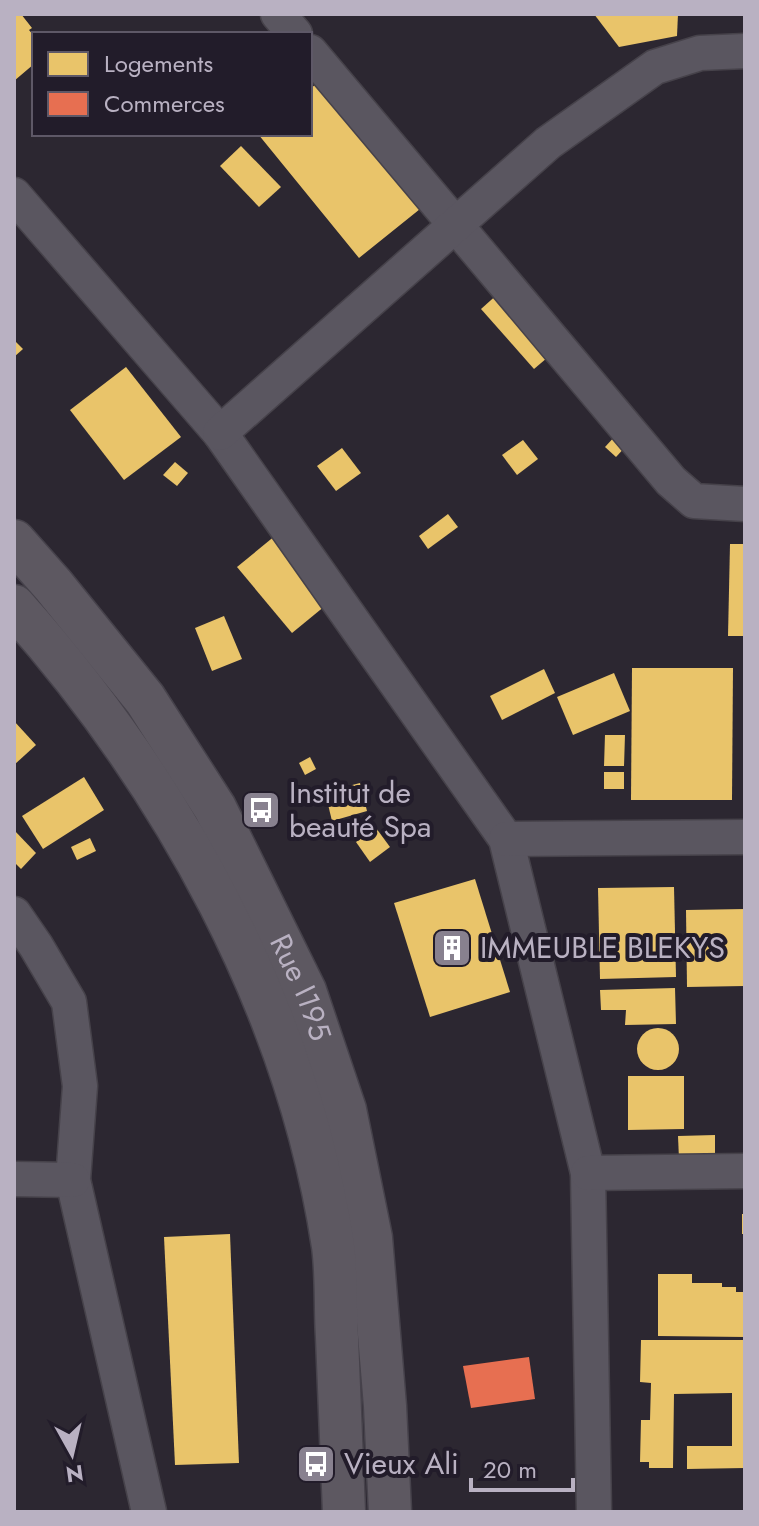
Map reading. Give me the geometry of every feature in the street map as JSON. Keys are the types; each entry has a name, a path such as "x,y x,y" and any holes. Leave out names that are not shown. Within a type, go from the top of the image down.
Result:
{"main road":[{"name":"Rue I195","path":"14,541 145,699 215,808 305,991 345,1110 371,1238 390,1512"},
{"name":"Rue I195","path":"14,606 115,731 183,835 270,1013 308,1126 333,1248 344,1512"}],"street":[{"path":"278,14 293,32"},
{"path":"220,433 548,143 655,67 700,53 745,51"},
{"path":"312,54 671,481 694,501 745,504"},
{"path":"14,195 220,433 506,839 588,1173 594,1512"},
{"path":"506,839 745,837"},
{"path":"14,914 69,1002 80,1086 73,1180 149,1512"},
{"path":"588,1173 745,1171"},
{"path":"14,1179 73,1180"}],"building: Logements":[{"path":"14,14 21,14 32,28 29,30 32,34 32,66 14,81"},
{"path":"594,14 678,14 677,36 619,47"},
{"path":"322,79 425,205 359,258 260,136 312,136 312,87"},
{"path":"241,146 281,187 259,207 220,166"},
{"path":"500,292 554,352 534,369 481,309"},
{"path":"14,340 23,349 14,357"},
{"path":"126,367 181,437 124,480 70,410"},
{"path":"617,434 629,443 616,457 605,447"},
{"path":"523,440 538,459 517,475 502,455"},
{"path":"342,448 361,473 336,491 317,466"},
{"path":"175,462 188,473 177,486 163,475"},
{"path":"448,514 458,527 428,549 419,536"},
{"path":"276,535 331,601 292,633 237,567"},
{"path":"730,544 745,544 745,636 728,636"},
{"path":"224,616 242,659 212,671 195,628"},
{"path":"632,668 733,668 732,800 631,800"},
{"path":"544,669 555,693 502,720 490,696"},
{"path":"614,673 630,711 573,735 557,697"},
{"path":"14,721 36,745 14,765"},
{"path":"605,735 625,735 624,766 604,766"},
{"path":"310,757 316,769 305,775 299,763"},
{"path":"604,772 624,772 624,789 604,789"},
{"path":"84,777 104,810 43,849 22,816"},
{"path":"360,783 367,811 332,821 325,792"},
{"path":"376,828 390,847 370,862 356,842"},
{"path":"14,830 36,853 21,869 14,862"},
{"path":"90,838 96,851 77,860 71,847"},
{"name":"IMMEUBLE BLEKYS","path":"475,879 510,992 430,1017 394,903"},
{"path":"674,887 676,977 600,979 598,888"},
{"path":"745,909 745,986 687,987 686,910"},
{"path":"675,988 676,1024 625,1025 626,1010 601,1010 600,990"},
{"path":"658,1028 673,1034 679,1049 673,1064 658,1070 643,1064 637,1049 643,1034"},
{"path":"628,1076 684,1076 684,1129 628,1130"},
{"path":"715,1135 715,1159 679,1159 678,1136"},
{"path":"742,1214 745,1214 745,1234 742,1234"},
{"path":"230,1234 239,1463 175,1465 164,1237"},
{"path":"658,1274 692,1274 692,1283 722,1283 722,1287 736,1287 736,1292 745,1292 745,1337 658,1336"},
{"path":"641,1340 745,1340 745,1468 687,1469 687,1446 732,1446 732,1393 674,1394 673,1468 649,1468 649,1462 640,1462 641,1420 650,1420 651,1383 640,1382"}],"building: Commerces":[{"path":"529,1357 535,1399 471,1408 463,1366"}],"place":[{"name":"Institut de beauté Spa","path":"261,810"},
{"name":"IMMEUBLE BLEKYS","path":"452,948"},
{"name":"Vieux Ali","path":"316,1464"}]}
